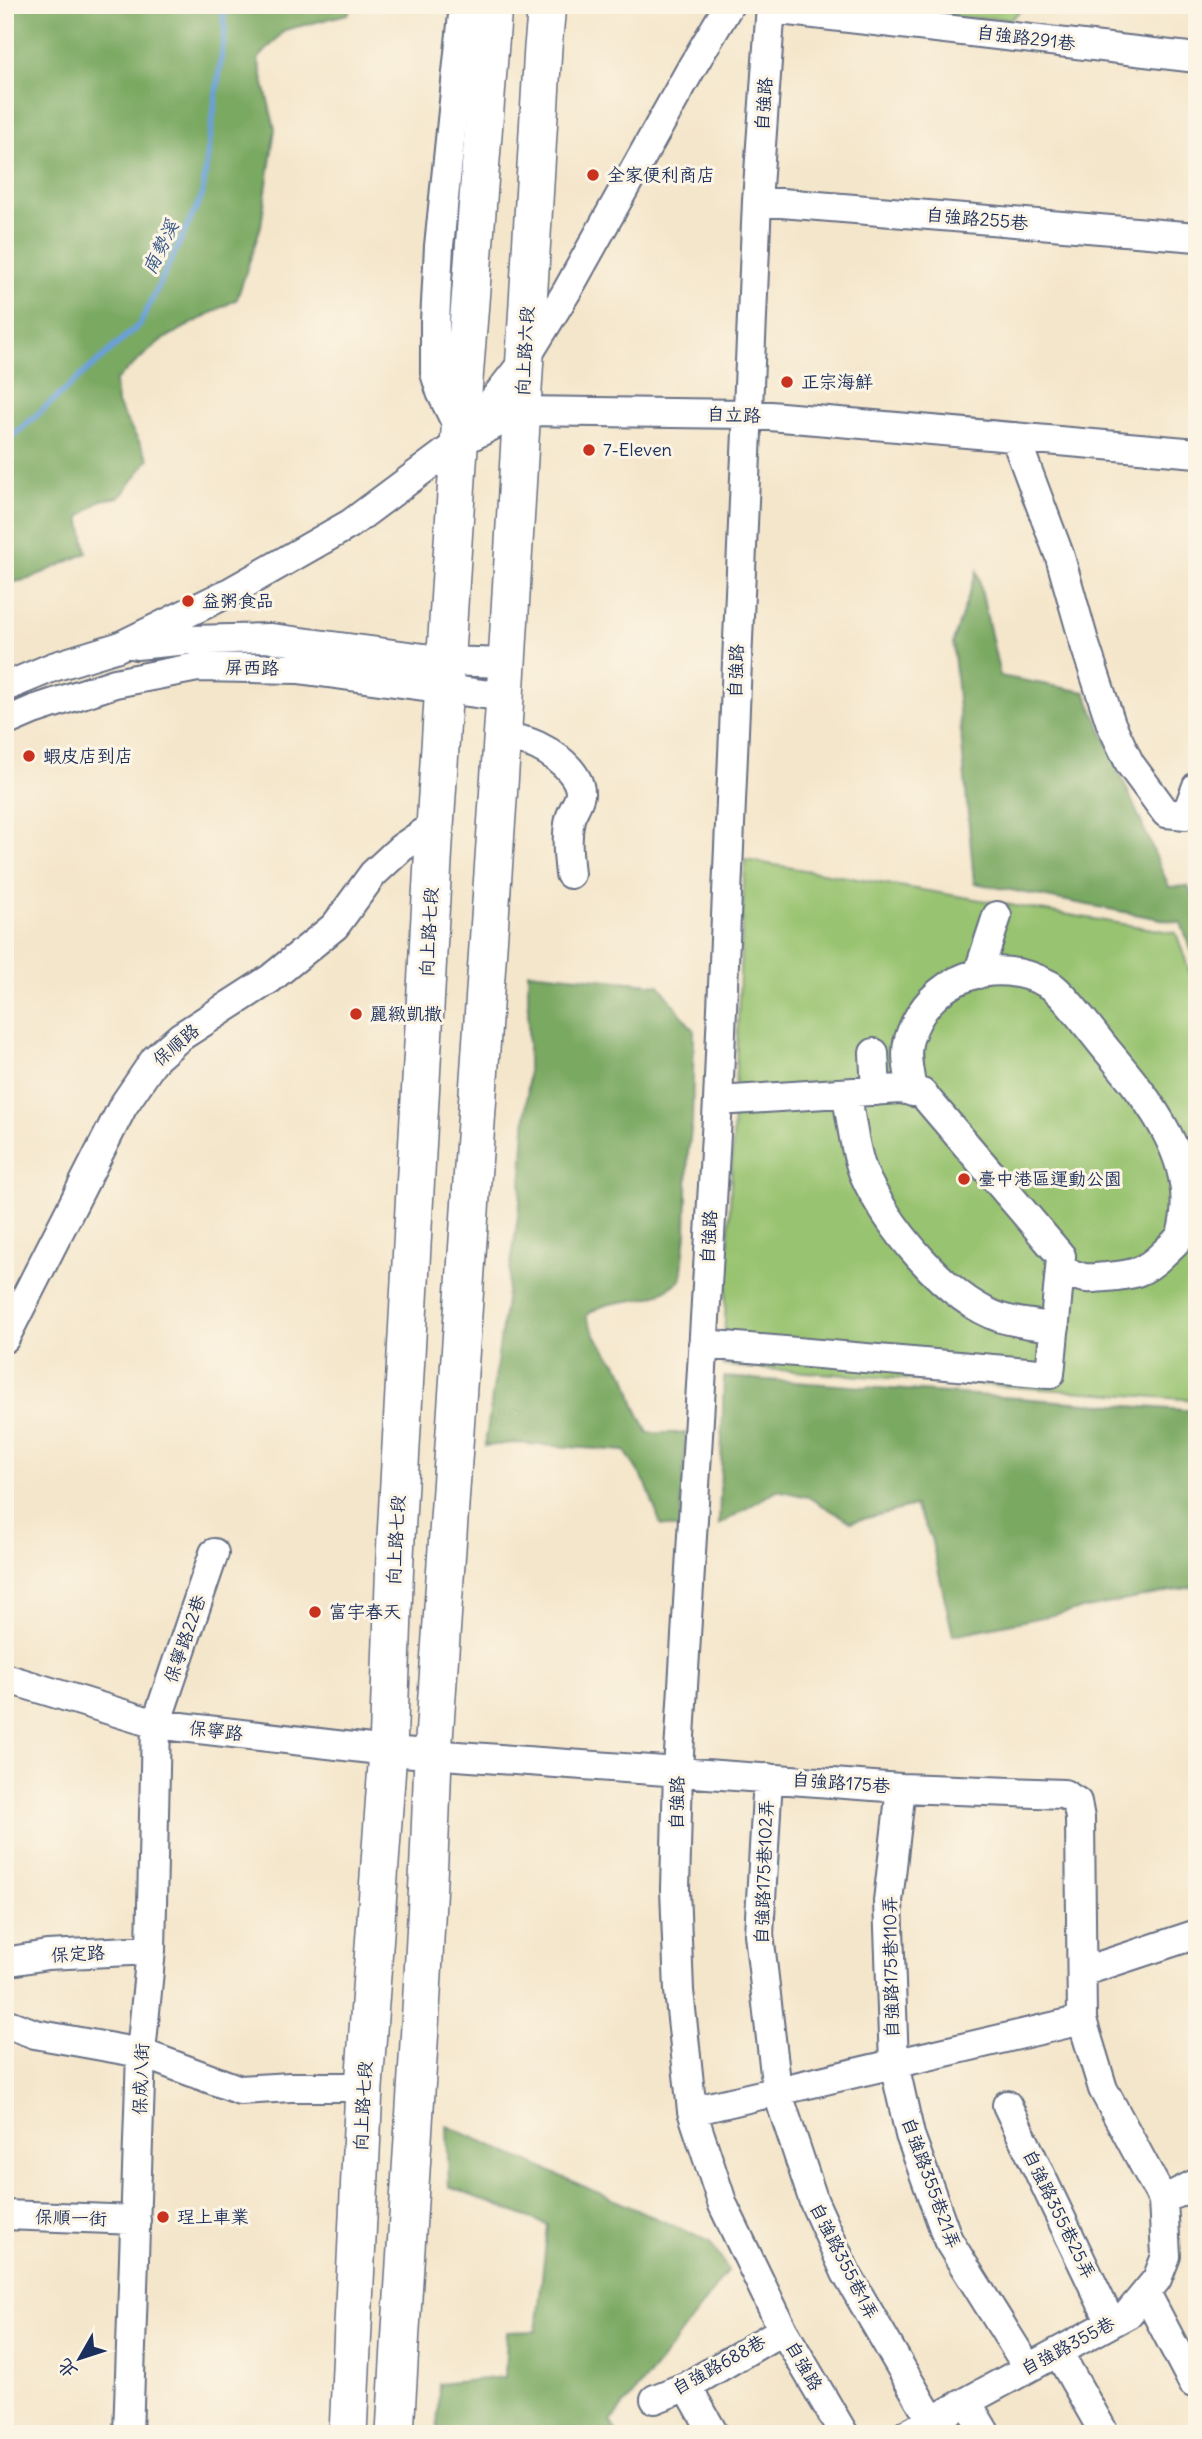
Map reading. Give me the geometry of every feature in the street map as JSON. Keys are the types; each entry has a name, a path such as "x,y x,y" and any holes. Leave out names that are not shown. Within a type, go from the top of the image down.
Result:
{"main road":[{"path":"446,675 460,437 493,5"},
{"name":"向上路六段","path":"505,680 547,5"},
{"name":"向上路七段","path":"348,2434 364,2087 388,1751 396,1542 435,825 446,675"},
{"path":"396,2434 407,2206 429,1904 433,1754 505,680"}],"street":[{"path":"464,5 439,246 435,322 435,373 460,437 524,362 729,5"},
{"name":"自強路291巷","path":"771,7 1197,58"},
{"name":"自強路","path":"771,7 757,201 718,1101 678,1770 675,1889 679,1991 692,2111 723,2205 783,2330 844,2434"},
{"name":"自強路255巷","path":"757,201 1197,237"},
{"path":"420,472 439,441 444,418 441,392"},
{"name":"自立路","path":"460,437 521,411 747,414 1197,453"},
{"name":"屏西路","path":"5,687 53,667 118,647 232,592 338,530 420,472 460,437"},
{"path":"1015,438 1060,557 1111,724 1129,764 1166,813 1186,815 1197,786"},
{"name":"屏西路","path":"118,647 188,640 270,638 446,675"},
{"name":"屏西路","path":"5,722 115,683 198,667 446,675 505,680"},
{"path":"501,743 517,740 530,744 550,753 572,771 580,793 570,820 570,874"},
{"name":"保順路","path":"5,1338 123,1106 155,1059 180,1037 270,979 335,926 373,874 401,848 435,825"},
{"path":"978,974 997,916"},
{"path":"912,1092 908,1041 922,1011 934,997 961,977 997,970 1016,972 1053,986 1174,1132 1194,1172 1195,1197 1181,1236 1156,1261 1132,1275 1085,1279 1060,1269"},
{"path":"874,1053 876,1091"},
{"path":"703,1344 1050,1374 1061,1256 922,1093 900,1089 718,1101"},
{"path":"846,1093 854,1143 863,1172 879,1202 919,1256 974,1305 1001,1318 1055,1327"},
{"name":"保寧路22巷","path":"156,1724 214,1553"},
{"name":"保寧路","path":"5,1678 156,1724 433,1754"},
{"name":"保成八街","path":"128,2434 141,2053 151,1950 156,1724"},
{"name":"自強路175巷","path":"433,1754 901,1788 1064,1794 1077,1802 1080,1818 1082,2020"},
{"name":"自強路175巷102弄","path":"768,1778 759,1934 777,2091"},
{"name":"自強路175巷110弄","path":"894,2064 888,1901 901,1788"},
{"path":"1082,1972 1197,1934"},
{"name":"保定路","path":"5,1962 47,1955 151,1950"},
{"path":"692,2111 1082,2020"},
{"name":"自強路355巷","path":"919,2427 1128,2314 1157,2279 1166,2256 1163,2200 1103,2089 1082,2020"},
{"path":"5,2023 35,2034 141,2053 240,2090 364,2087"},
{"name":"自強路355巷21弄","path":"894,2064 910,2135 948,2240 1028,2368"},
{"name":"自強路355巷1弄","path":"777,2091 814,2202 919,2427"},
{"name":"自強路355巷25弄","path":"1007,2105 1111,2323"},
{"path":"1163,2200 1197,2183"},
{"name":"保順一街","path":"5,2215 136,2220"},
{"path":"1146,2293 1193,2383"},
{"name":"自強路688巷","path":"655,2399 687,2386 783,2330"},
{"path":"1058,2352 1103,2431"},
{"path":"687,2386 714,2434"},
{"path":"967,2402 986,2434"}],"green space":[{"path":"5,5 353,5 348,14 285,30 258,59 275,129 261,226 237,299 160,341 115,381 117,404 149,459 120,497 101,500 80,517 87,553 29,579 5,584"},
{"path":"930,5 1027,5 1011,19 949,17"},
{"path":"977,571 1000,676 1085,692 1169,887 1188,886 1197,906 1197,965 1181,923 974,883 953,641"},
{"name":"臺中港區運動公園","path":"745,860 1176,933 1197,992 1197,1400 723,1366"},
{"path":"528,972 659,985 694,1031 692,1123 681,1280 656,1295 602,1306 586,1316 596,1337 626,1376 635,1406 648,1433 686,1433 680,1529 661,1525 646,1484 625,1451 514,1443 485,1446 520,1202 528,1084"},
{"path":"724,1377 1197,1411 1197,1586 953,1635 931,1538 915,1506 851,1522 808,1497 777,1490 719,1525"},
{"path":"447,2126 710,2242 728,2270 661,2361 611,2421 617,2434 437,2434 439,2384 505,2377 507,2332 536,2331 548,2225 449,2187"}],"waterway":[{"name":"南勢溪","path":"5,443 140,324 202,196 225,31 222,5"}],"place":[{"name":"全家便利商店","path":"593,175"},
{"name":"正宗海鮮","path":"787,382"},
{"name":"7-Eleven","path":"589,450"},
{"name":"益粥食品","path":"188,601"},
{"name":"蝦皮店到店","path":"29,756"},
{"name":"麗緻凱撒","path":"356,1014"},
{"name":"臺中港區運動公園","path":"964,1179"},
{"name":"富宇春天","path":"315,1612"},
{"name":"珵上車業","path":"163,2217"}]}
